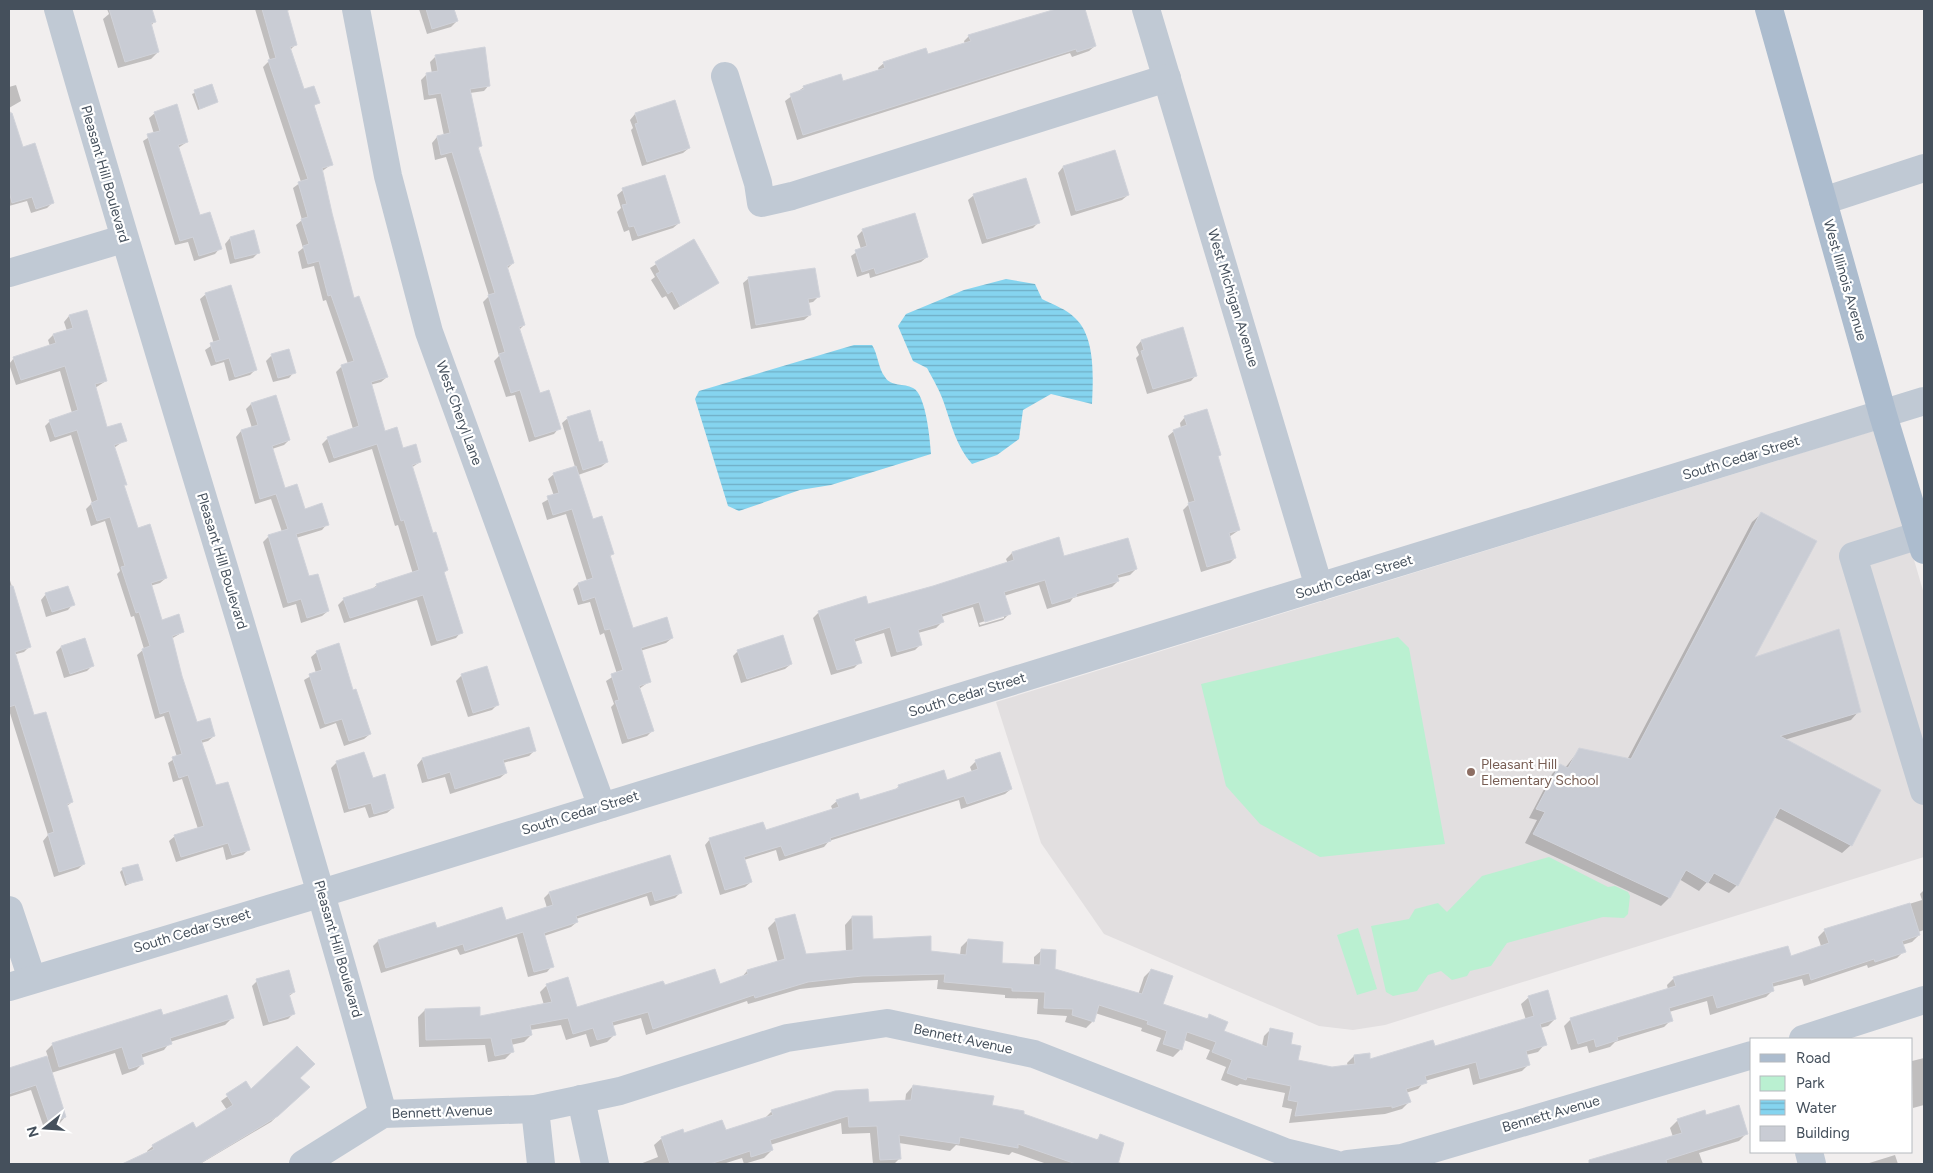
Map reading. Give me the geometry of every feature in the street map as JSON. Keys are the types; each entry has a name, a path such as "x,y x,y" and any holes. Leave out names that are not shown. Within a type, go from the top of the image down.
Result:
{"main road":[{"name":"West Illinois Avenue","path":"1769,9 1883,415 1922,542"}],"street":[{"name":"Pleasant Hill Boulevard","path":"58,9 123,238 322,892 384,1114"},
{"name":"West Cheryl Lane","path":"356,9 388,176 429,332 602,807"},
{"name":"West Michigan Avenue","path":"1146,9 1319,587"},
{"path":"726,76 758,183 762,203 792,196 1167,78"},
{"path":"1823,201 1924,168"},
{"path":"9,273 123,238"},
{"name":"South Cedar Street","path":"20,983 602,807 1924,401"},
{"path":"1922,542 1853,556 1924,791"},
{"path":"9,910 20,983"},
{"path":"1806,1038 1924,1000"},
{"name":"Bennett Avenue","path":"303,1164 384,1114 535,1109 620,1091 787,1038 887,1023 1034,1054 1285,1152 1335,1164"},
{"name":"Bennett Avenue","path":"1348,1164 1402,1158 1750,1056"},
{"path":"581,1099 595,1164"},
{"path":"535,1109 541,1164"}],"shaded area":[{"name":"Pleasant Hill Elementary School","path":"1876,430 1924,594 1924,857 1385,1025 1353,1030 1319,1026 1104,934 1041,843 996,702"}],"green space":[{"path":"1398,637 1409,648 1445,844 1320,857 1260,824 1226,786 1201,684"},
{"path":"1549,857 1608,887 1615,886 1628,892 1630,896 1628,914 1624,918 1603,917 1507,943 1491,966 1470,971 1467,976 1452,980 1441,971 1428,975 1417,991 1393,996 1386,992 1371,926 1409,919 1415,909 1438,903 1447,912 1482,876"},
{"path":"1358,928 1377,989 1357,995 1337,935"}],"water":[{"path":"1006,279 1035,284 1042,299 1068,312 1082,326 1087,336 1092,359 1092,404 1051,394 1023,410 1019,439 997,455 972,464 958,443 934,381 927,368 913,361 898,326 906,314 964,290"},
{"path":"854,345 872,345 881,369 888,380 894,384 913,388 917,392 924,408 931,454 831,485 800,490 739,511 728,506 695,399 699,391"}],"building":[{"path":"109,9 152,9 156,22 151,23 159,52 125,62"},
{"path":"262,9 287,9 297,45 290,47 304,89 314,86 320,103 314,105 333,165 322,168 332,213 354,298 359,296 388,377 371,382 385,431 397,427 403,448 416,444 421,462 412,465 433,533 436,532 448,570 444,572 463,633 437,641 423,595 350,618 343,598 377,587 376,584 419,570 404,520 401,521 377,444 334,458 327,437 359,426 341,365 354,361 331,295 328,296 319,261 308,264 303,246 309,244 301,219 308,217 298,182 308,179 268,60 276,58"},
{"path":"426,9 454,9 458,21 432,29"},
{"path":"1056,9 1085,9 1096,46 1077,52 1076,49 803,135 790,94 804,89 803,86 841,74 843,81 885,68 883,62 926,48 928,54 971,41 968,35"},
{"path":"485,47 490,86 470,89 482,146 478,147 514,263 507,266 525,325 519,327 540,393 549,390 561,429 535,437 520,390 511,393 499,354 505,352 488,295 495,293 452,152 441,155 437,136 450,133 441,93 429,95 426,73 438,71 435,55"},
{"path":"212,84 218,102 200,109 194,90"},
{"path":"675,100 690,148 647,162 635,124 638,123 635,113"},
{"path":"177,104 188,142 178,145 200,215 210,212 222,249 199,256 193,237 180,241 147,134 160,131 154,112"},
{"path":"9,113 12,113 23,147 35,143 54,203 36,209 32,197 12,203 9,191"},
{"path":"1115,150 1129,195 1076,211 1063,166"},
{"path":"665,175 680,223 638,236 634,226 629,227 622,205 627,204 622,188"},
{"path":"1026,178 1040,223 987,239 973,194"},
{"path":"915,213 928,257 876,274 874,268 862,272 855,250 867,246 862,229"},
{"path":"254,230 260,253 235,259 230,237"},
{"path":"694,239 719,283 680,306 672,291 668,294 656,274 660,272 655,262"},
{"path":"815,268 820,297 808,299 811,315 756,325 748,277"},
{"path":"231,285 257,370 235,377 229,358 216,362 210,343 220,340 205,293"},
{"path":"87,310 107,381 95,384 107,427 121,423 127,441 114,445 127,485 124,485 138,528 150,524 167,578 151,583 162,620 179,614 184,632 172,636 182,676 197,722 210,718 215,736 201,740 216,785 228,782 250,850 232,855 228,843 181,857 174,835 204,826 188,775 179,778 172,757 182,754 169,711 160,714 142,649 150,646 139,612 136,613 121,567 125,566 110,517 97,521 91,503 98,500 77,430 55,437 49,420 78,410 65,366 21,380 13,357 56,343 53,334 73,328 69,315"},
{"path":"1183,327 1197,376 1153,389 1141,351 1144,350 1141,340"},
{"path":"289,349 296,373 278,378 271,354"},
{"path":"276,395 290,440 272,446 285,488 297,484 305,509 322,503 329,525 296,534 309,576 318,574 329,611 307,618 301,599 288,603 268,535 288,529 276,494 260,499 241,430 258,425 251,403"},
{"path":"1207,409 1221,455 1218,456 1240,530 1229,533 1236,558 1207,567 1188,503 1195,501 1173,430 1187,425 1184,416"},
{"path":"590,410 599,442 602,441 608,462 583,470 567,417"},
{"path":"576,466 593,519 602,516 614,554 610,555 633,628 667,617 673,638 641,648 651,682 639,686 654,731 628,739 615,701 619,700 611,674 623,670 610,629 605,630 595,597 583,601 578,583 593,578 572,509 553,515 547,496 559,493 553,473"},
{"path":"1761,512 1817,541 1755,657 1839,629 1861,712 1780,736 1881,790 1852,846 1780,808 1738,886 1714,873 1708,883 1686,870 1670,898 1533,834 1545,812 1536,809 1560,764 1568,768 1579,748 1631,759"},
{"path":"1059,537 1064,556 1128,538 1137,569 1117,575 1119,581 1076,594 1077,596 1052,604 1045,580 1004,592 1011,614 985,622 979,602 941,614 944,622 918,630 922,645 897,652 890,627 854,639 862,663 837,670 818,611 866,596 868,604 933,586 1014,560 1012,552"},
{"path":"9,586 13,586 31,647 15,652 34,715 46,712 73,802 67,804 85,864 59,872 48,834 54,832 36,772 15,705 9,707"},
{"path":"68,586 75,605 52,612 45,593"},
{"path":"783,635 792,664 747,679 737,650"},
{"path":"85,638 94,666 70,674 61,646"},
{"path":"339,643 353,690 356,689 371,734 349,741 342,719 325,724 309,674 322,670 316,651"},
{"path":"487,666 499,705 473,713 461,674"},
{"path":"529,727 536,751 503,760 507,773 455,789 450,772 428,779 422,758"},
{"path":"364,752 373,778 385,774 394,808 374,814 371,803 349,809 336,761"},
{"path":"1000,752 1012,789 967,804 964,796 830,838 831,841 785,856 781,846 744,857 752,882 725,890 709,838 763,822 766,830 839,807 836,800 858,793 860,800 899,788 898,785 944,770 947,780 978,769 975,760"},
{"path":"670,855 682,893 655,901 652,891 576,916 578,922 544,933 554,967 534,972 523,932 465,951 463,944 386,968 378,940 435,922 437,928 502,907 506,920 553,905 549,892"},
{"path":"138,864 143,880 127,884 122,868"},
{"path":"1910,903 1920,935 1902,941 1906,952 1875,962 1874,959 1811,980 1809,973 1772,983 1774,991 1717,1008 1713,995 1669,1008 1673,1021 1617,1037 1618,1040 1596,1047 1594,1039 1578,1044 1570,1018 1676,986 1673,977 1788,946 1791,956 1829,943 1824,929"},
{"path":"795,914 806,954 853,950 852,916 872,916 873,939 931,936 931,951 966,955 968,939 1003,942 1002,963 1040,965 1041,949 1056,950 1055,969 1142,994 1151,969 1173,976 1163,1004 1208,1019 1209,1014 1228,1022 1224,1031 1267,1047 1270,1028 1293,1033 1291,1044 1301,1046 1298,1060 1332,1067 1355,1064 1354,1055 1370,1053 1370,1059 1433,1040 1435,1046 1534,1016 1528,996 1548,990 1556,1019 1540,1024 1547,1045 1526,1051 1530,1065 1480,1079 1476,1062 1425,1076 1427,1083 1406,1089 1411,1102 1392,1108 1392,1106 1295,1116 1298,1102 1288,1100 1291,1086 1247,1077 1246,1080 1227,1073 1232,1060 1212,1052 1216,1042 1187,1032 1182,1050 1163,1044 1167,1031 1147,1024 1148,1021 1099,1005 1094,1022 1072,1015 1073,1009 1044,1008 1045,992 1012,991 1012,988 944,982 945,974 862,976 808,982 755,998 754,995 653,1029 648,1012 612,1022 616,1035 597,1040 593,1028 573,1034 568,1018 530,1025 532,1035 511,1039 514,1052 495,1056 491,1038 426,1040 425,1009 480,1007 480,1016 552,1002 546,984 568,977 577,1007 663,981 665,985 715,969 720,984 748,974 747,970 785,959 775,919"},
{"path":"289,970 295,992 289,994 295,1014 269,1022 256,979"},
{"path":"227,995 234,1018 170,1038 172,1044 141,1054 144,1064 129,1069 122,1047 59,1067 52,1043 161,1009 163,1015"},
{"path":"297,1046 315,1064 300,1078 310,1087 278,1116 199,1164 122,1164 154,1149 152,1145 193,1122 196,1128 233,1105 226,1094 246,1081 251,1089"},
{"path":"47,1056 66,1117 49,1123 36,1085 9,1094 9,1068"},
{"path":"913,1085 994,1096 992,1105 1024,1111 1024,1114 1098,1140 1100,1134 1124,1143 1118,1164 1076,1164 1018,1144 1018,1148 960,1137 959,1144 899,1135 901,1159 880,1160 877,1126 849,1127 848,1116 770,1140 773,1150 751,1157 750,1151 710,1164 670,1164 661,1137 683,1129 684,1133 722,1120 726,1130 773,1115 771,1110 835,1091 868,1089 869,1102 911,1100"},
{"path":"1739,1105 1748,1134 1666,1160 1667,1164 1589,1164 1589,1160 1682,1133 1677,1119 1705,1110 1706,1115"}],"place":[{"name":"Pleasant Hill Elementary School","path":"1471,772"}]}
